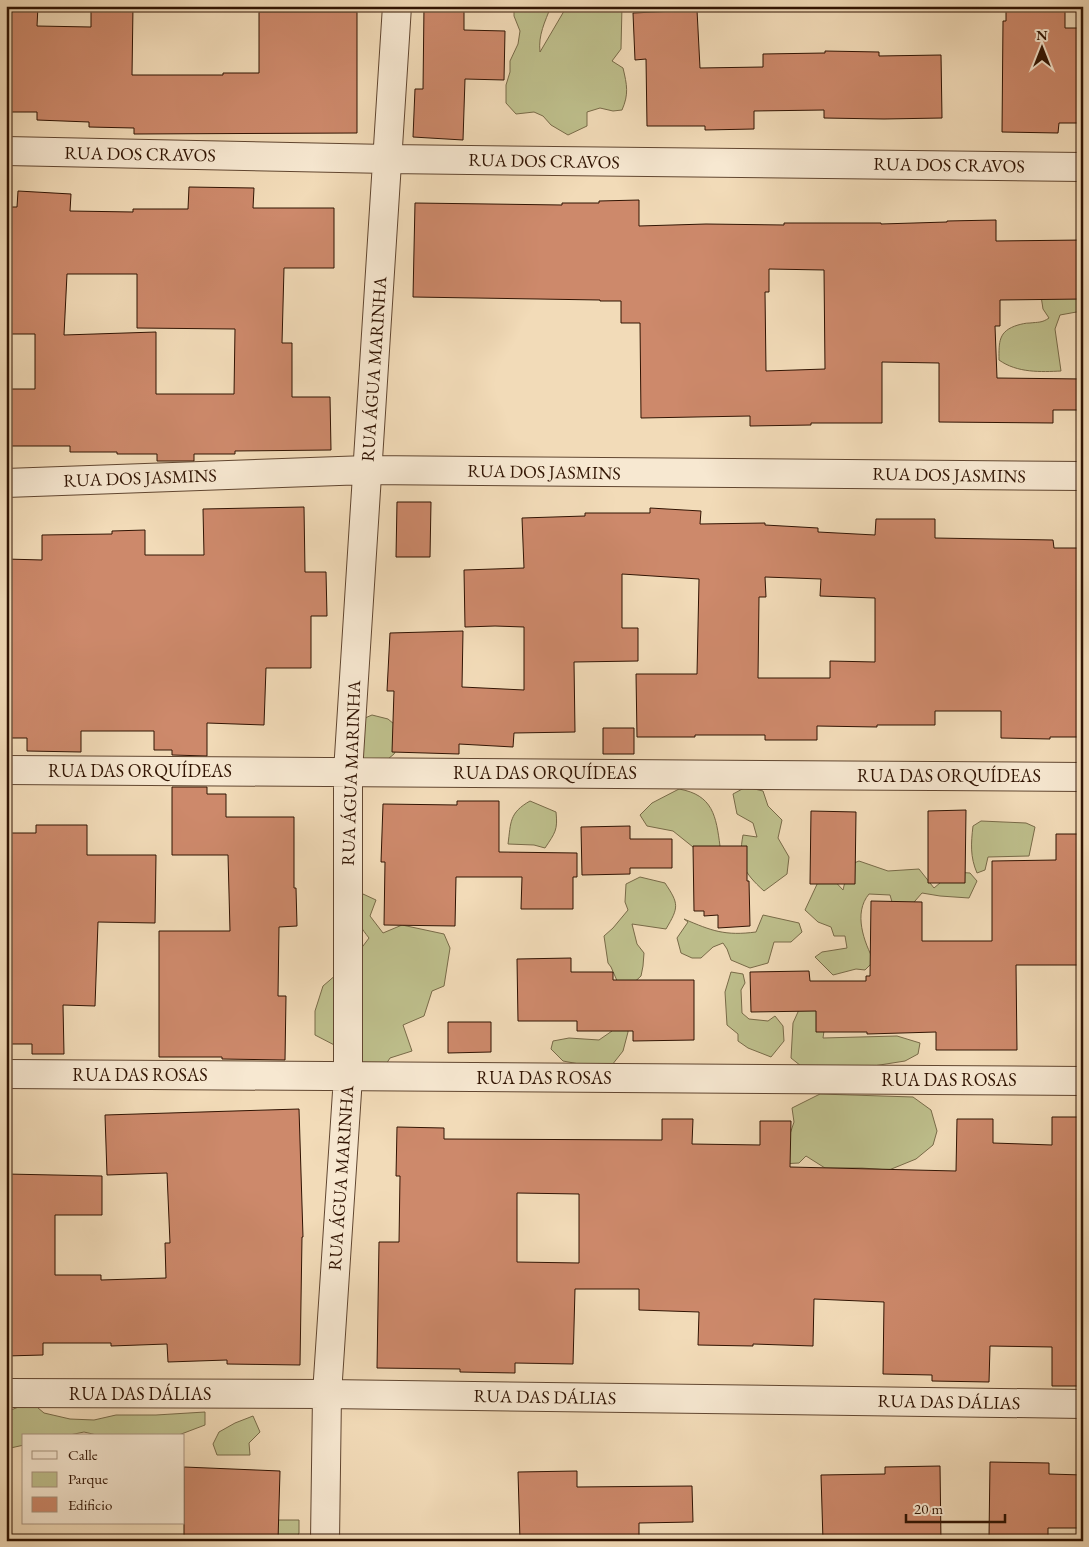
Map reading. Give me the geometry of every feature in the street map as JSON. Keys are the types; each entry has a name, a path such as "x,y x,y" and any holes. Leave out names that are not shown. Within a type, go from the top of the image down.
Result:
{"street":[{"name":"RUA ÁGUA MARINHA","path":"325,1541 327,1394 348,1077 348,772 397,6"},
{"name":"RUA DOS CRAVOS","path":"6,151 388,159 1083,166"},
{"name":"RUA DOS JASMINS","path":"6,483 367,470 1083,476"},
{"name":"RUA DAS ORQUÍDEAS","path":"6,770 1083,778"},
{"name":"RUA DAS ROSAS","path":"6,1074 1083,1081"},
{"name":"RUA DAS DÁLIAS","path":"6,1393 327,1394 1083,1404"}],"green space":[{"path":"514,6 551,6 541,34 540,52 567,6 622,6 621,49 612,61 623,68 626,79 627,89 622,110 613,111 600,108 587,112 587,126 568,135 551,125 543,116 534,112 516,114 506,103 506,85 510,72 510,61 518,44 520,31 514,16"},
{"path":"1082,285 1080,301 1082,311 1060,315 1055,329 1061,371 1021,369 999,360 1001,338 1007,330 1025,323 1042,322 1049,318 1043,309 1041,296"},
{"path":"372,715 388,719 394,724 398,747 388,759 364,760 358,756 365,718"},
{"path":"746,787 763,791 768,806 782,820 778,838 789,857 787,874 764,891 751,878 742,860 743,835 757,837 753,823 737,814 733,794"},
{"path":"679,789 699,796 711,808 714,816 720,846 703,855 673,831 647,826 640,815 652,803"},
{"path":"530,801 556,812 557,823 555,831 545,848 534,845 508,844 512,819 523,805"},
{"path":"981,821 1026,823 1035,827 1029,856 988,857 985,870 977,873 972,856 972,838 973,826"},
{"path":"859,861 888,871 919,869 934,888 953,872 970,873 977,881 969,898 922,893 908,909 894,909 890,895 869,894 864,902 861,919 864,936 874,961 865,970 856,969 833,975 815,957 822,952 847,948 845,936 834,936 831,927 818,922 805,910 819,880 829,875 843,890 849,865"},
{"path":"640,877 665,883 673,896 676,906 666,929 632,924 637,944 644,953 641,976 627,989 630,1006 628,1032 623,1051 612,1065 590,1066 563,1061 551,1049 553,1041 569,1038 599,1040 612,1031 620,1018 618,983 608,963 604,936 628,910 625,902 626,884"},
{"path":"363,894 376,900 370,916 383,933 402,925 444,934 450,948 444,986 432,991 424,1016 403,1025 412,1051 390,1058 370,1089 342,1049 315,1035 315,1011 323,986 351,962 369,938 360,926 357,917 358,907"},
{"path":"763,915 799,923 802,932 791,942 774,942 768,963 750,968 731,960 723,943 713,947 701,958 692,958 681,953 677,938 688,922 684,919 703,927 727,933 745,933 756,932"},
{"path":"731,972 743,974 745,983 741,990 742,1013 749,1019 768,1021 775,1016 783,1026 784,1041 771,1057 748,1048 738,1041 738,1034 727,1025 725,992"},
{"path":"802,1003 821,1005 826,1017 823,1038 897,1036 920,1043 918,1054 905,1061 867,1067 801,1066 791,1058 793,1023"},
{"path":"820,1094 913,1097 931,1110 937,1131 933,1145 916,1159 889,1170 825,1168 806,1156 799,1163 780,1164 794,1122 792,1108"},
{"path":"31,1402 44,1413 70,1419 94,1420 116,1415 205,1412 205,1425 181,1434 92,1434 84,1432 74,1434 22,1434 22,1445 6,1449 6,1412"},
{"path":"253,1416 260,1432 249,1443 250,1455 217,1455 213,1444 219,1432"},
{"path":"276,1520 299,1520 299,1533 295,1541 209,1541"}],"building":[{"path":"6,6 38,6 37,26 91,27 91,6 133,6 132,75 259,73 259,12 357,12 357,133 134,134 134,128 89,127 89,122 37,120 37,112 6,112"},
{"path":"424,6 464,6 464,30 505,31 504,80 465,79 463,140 413,137 415,89 423,89"},
{"path":"1006,6 1065,6 1065,28 1083,28 1083,123 1059,123 1058,133 1002,132 1003,21 1006,21"},
{"path":"697,10 700,68 763,67 763,54 825,53 825,51 879,52 879,56 941,55 942,118 824,118 824,110 754,111 754,129 705,130 705,126 647,126 646,59 635,60 633,13"},
{"path":"189,187 254,188 253,208 334,208 334,268 284,268 282,343 292,343 292,397 330,397 331,450 235,451 235,454 194,454 194,461 157,461 157,454 70,452 70,446 6,446 6,389 35,389 35,334 11,334 11,290 6,290 6,207 17,207 18,191 71,194 70,211 133,212 133,209 188,209","holes":["67,274 137,274 137,328 235,329 234,394 156,394 156,332 64,335"]},
{"path":"639,200 639,226 706,224 784,225 784,223 881,224 996,220 996,241 1083,240 1083,299 1000,300 1000,326 995,326 997,378 1083,379 1083,410 1053,410 1053,423 939,422 939,363 882,362 882,423 811,423 811,425 750,426 750,416 641,418 640,323 621,323 621,301 413,297 415,203 562,205 562,203 599,203 599,201","holes":["769,269 824,270 825,369 766,371 765,292 769,292"]},
{"path":"397,502 431,502 430,557 396,557"},
{"path":"304,507 305,572 326,572 327,616 311,616 311,668 266,668 264,725 207,723 207,756 172,755 172,750 154,750 154,731 81,731 81,752 27,751 27,738 6,738 6,559 42,560 42,535 112,534 112,531 145,530 145,555 204,555 203,509"},
{"path":"650,508 701,511 700,524 765,523 765,525 818,528 818,532 875,535 876,519 935,519 935,538 1053,540 1054,548 1083,548 1083,737 1050,737 1050,739 1001,738 1001,711 935,711 935,725 877,725 877,727 817,726 817,740 765,740 765,735 637,737 636,674 697,674 699,579 622,574 622,628 638,628 638,661 574,662 575,732 514,733 513,747 459,744 459,754 392,752 394,691 387,691 390,633 463,631 462,687 524,690 524,627 465,627 464,570 524,568 522,518 585,516 585,513 650,513","holes":["765,577 821,579 820,596 875,598 875,662 830,661 830,678 758,678 759,597 766,597"]},
{"path":"603,728 634,728 634,754 603,754"},
{"path":"172,787 207,787 207,794 226,794 226,817 294,817 294,888 296,888 297,926 279,927 278,996 286,996 285,1060 159,1057 159,931 230,931 228,855 172,855"},
{"path":"457,801 499,801 499,852 577,853 577,877 573,877 573,909 521,909 522,877 456,877 455,926 384,925 385,862 381,862 383,804 457,805"},
{"path":"966,810 965,883 928,883 928,811"},
{"path":"811,811 856,812 855,884 810,884"},
{"path":"36,825 87,825 87,855 156,855 155,923 98,922 95,1006 63,1005 64,1054 32,1054 32,1044 6,1044 6,833 36,833"},
{"path":"630,826 630,839 672,839 672,868 630,868 630,874 582,875 581,827"},
{"path":"1056,834 1083,834 1083,965 1016,965 1017,1050 936,1050 936,1032 867,1034 867,1032 816,1032 816,1011 751,1012 750,972 809,971 810,981 866,981 866,976 870,976 871,901 922,902 922,941 992,941 992,861 1056,860"},
{"path":"693,846 747,846 750,926 718,928 718,915 704,916 704,911 694,911"},
{"path":"571,958 571,972 613,972 613,980 694,980 694,1040 633,1041 633,1031 577,1031 577,1021 518,1021 517,959"},
{"path":"448,1022 491,1022 491,1052 448,1053"},
{"path":"299,1109 303,1237 300,1365 227,1364 227,1360 168,1362 167,1344 111,1346 111,1343 43,1343 43,1355 6,1356 6,1174 102,1176 102,1215 55,1215 55,1275 101,1275 101,1280 166,1278 165,1243 170,1243 167,1173 107,1175 105,1115"},
{"path":"1052,1117 1083,1117 1083,1386 1052,1386 1052,1347 990,1346 989,1382 932,1381 932,1375 883,1374 884,1302 814,1299 813,1346 698,1345 699,1312 639,1310 639,1289 575,1289 573,1364 515,1363 515,1373 460,1372 460,1369 377,1368 379,1242 399,1242 400,1176 396,1176 397,1127 444,1128 444,1139 662,1140 662,1119 693,1119 692,1144 760,1145 760,1121 791,1121 790,1167 956,1171 957,1119 993,1119 993,1143 1052,1145","holes":["517,1193 579,1194 579,1263 517,1262"]},
{"path":"990,1462 1049,1463 1049,1474 1083,1475 1083,1528 1048,1528 1048,1539 989,1538"},
{"path":"940,1466 941,1541 823,1541 821,1475 885,1474 885,1467"},
{"path":"185,1467 280,1471 278,1541 220,1539 220,1541 184,1541"},
{"path":"577,1471 577,1487 692,1486 693,1522 639,1523 639,1541 520,1541 518,1472"}]}
